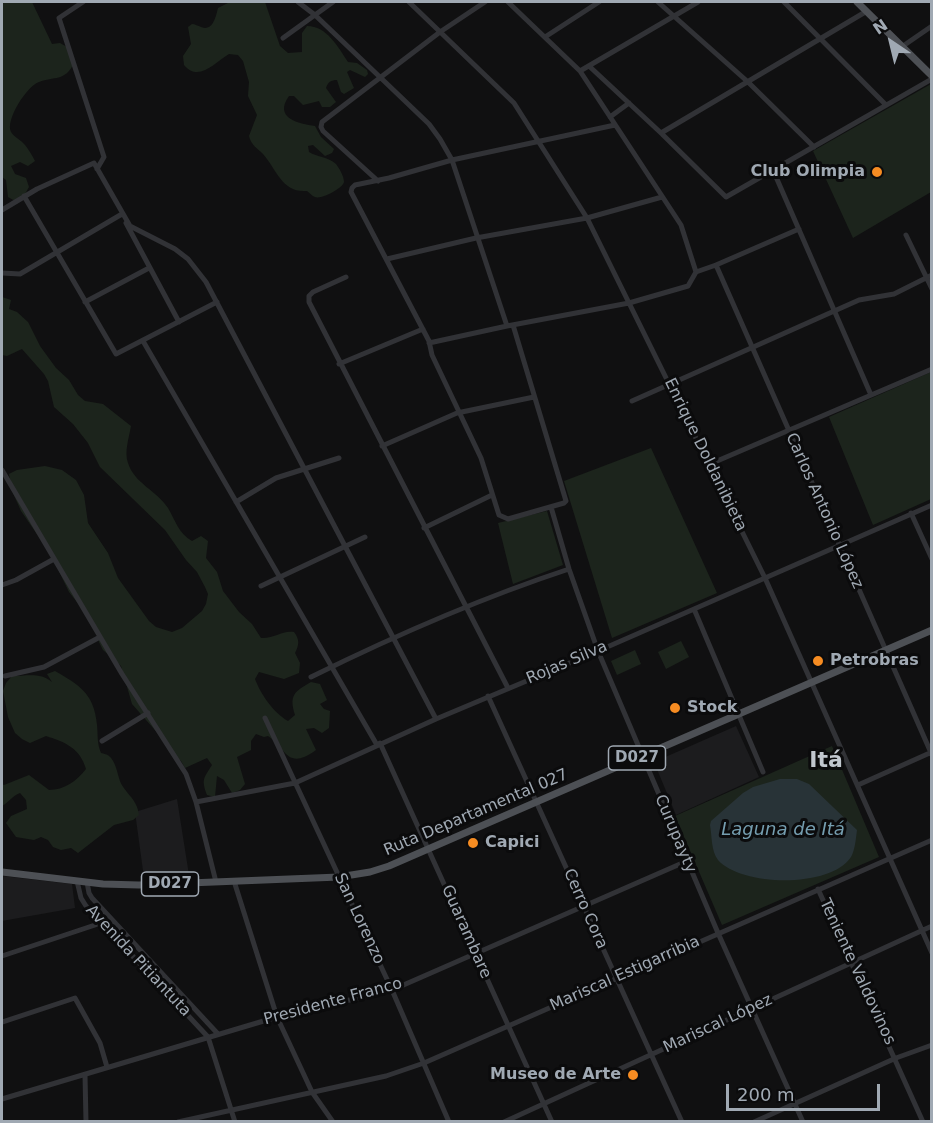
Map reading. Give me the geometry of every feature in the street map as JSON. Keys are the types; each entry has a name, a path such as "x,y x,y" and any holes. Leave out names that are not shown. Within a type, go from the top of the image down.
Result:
{"main road":[{"path":"857,2 903,46 932,78"},
{"name":"Ruta Departamental 027","path":"2,872 87,882 139,885 339,877 370,872 389,866 932,630"}],"street":[{"path":"83,2 59,18 104,157 98,169"},
{"path":"298,2 315,15 429,124 452,160 476,238 510,325 566,501 564,504 503,519 499,515 481,458 432,355 423,329 351,192 352,188 452,160 615,125"},
{"path":"283,38 333,2"},
{"name":"Enrique Doldanibieta","path":"409,2 514,104 587,218 765,578 932,953"},
{"path":"378,181 321,127 322,122 440,32 485,2"},
{"path":"508,2 580,71 681,225 696,272"},
{"path":"545,36 599,2"},
{"path":"658,2 748,82 814,147"},
{"path":"580,71 698,2"},
{"path":"784,2 886,105"},
{"path":"661,133 867,11"},
{"path":"903,46 932,26"},
{"path":"589,66 726,197 932,78"},
{"path":"609,117 629,103"},
{"path":"2,210 24,196 94,163 130,226 175,249 188,259 206,282 217,302 436,719"},
{"path":"773,170 871,395"},
{"path":"24,196 116,354 217,302"},
{"path":"387,259 476,238 587,218 663,197"},
{"path":"2,273 20,274 123,215"},
{"path":"123,215 128,229 179,322"},
{"path":"429,343 629,303 687,286 696,272 716,266 799,229"},
{"path":"906,235 929,277 932,289"},
{"name":"Carlos Antonio López","path":"716,266 931,753"},
{"path":"85,302 149,268"},
{"path":"632,401 859,300 894,294 929,277"},
{"path":"346,278 317,289 309,296 309,302 507,688"},
{"path":"339,364 423,329"},
{"name":"Guarambare","path":"143,341 379,744 552,1122"},
{"path":"710,464 932,369"},
{"path":"382,446 459,412 534,397"},
{"path":"236,502 276,478 339,458"},
{"path":"2,470 100,637 186,774 196,802 216,882"},
{"path":"424,528 492,495"},
{"name":"Rojas Silva","path":"196,802 295,783 488,696 598,651 932,505"},
{"name":"Curupayty","path":"551,507 569,569 598,651 718,933 803,1122"},
{"path":"911,513 932,559"},
{"path":"261,586 365,537"},
{"path":"2,585 54,559"},
{"path":"311,677 466,608 534,580 569,569"},
{"path":"694,609 763,772"},
{"path":"5,676 44,667 100,637"},
{"name":"Cerro Cora","path":"488,696 682,1122"},
{"path":"102,741 148,714"},
{"name":"San Lorenzo","path":"265,718 392,990 448,1121"},
{"path":"858,785 931,753"},
{"name":"Mariscal Estigarribia","path":"178,1122 386,1076 424,1063 932,840"},
{"name":"Presidente Franco","path":"2,1099 277,1017 392,990 687,861"},
{"name":"Avenida Pitiantuta","path":"77,881 81,898 101,923 208,1037"},
{"path":"234,881 277,1017 312,1092 333,1122"},
{"name":"Avenida Pitiantuta","path":"87,882 92,898 218,1034"},
{"name":"Teniente Valdovinos","path":"818,889 923,1122"},
{"path":"2,956 101,923"},
{"name":"Mariscal López","path":"504,1122 932,926"},
{"path":"2,1022 75,998 100,1044 107,1067"},
{"path":"208,1037 235,1122"},
{"path":"754,1122 896,1058 932,1045"},
{"path":"85,1075 86,1122"}],"shaded area":[{"path":"2,2 32,2 52,44 60,43 67,47 74,63 63,76 44,80 34,85 23,96 14,112 11,132 25,145 35,161 28,166 20,162 11,166 15,174 26,178 29,187 25,194 15,201 8,197 6,180 2,177"},
{"path":"230,2 265,2 280,46 288,53 302,52 302,33 307,26 314,27 331,38 348,62 357,63 367,70 368,74 365,77 350,70 347,72 354,88 344,94 337,80 329,83 326,88 336,102 330,107 322,107 319,101 303,105 294,96 289,96 285,104 286,115 302,124 315,126 321,137 334,149 332,153 325,156 313,145 308,146 309,152 333,162 341,172 344,182 331,193 322,197 314,197 307,191 292,188 281,179 253,144 249,136 257,115 248,96 249,82 243,61 238,55 229,54 201,72 190,70 184,65 183,56 191,44 188,27 192,24 208,27 213,22 218,8"},
{"name":"Club Olimpia","path":"931,84 931,192 853,238 813,151"},
{"path":"2,297 11,300 9,309 17,312 28,322 40,346 56,368 69,380 78,395 85,401 103,404 131,426 127,454 131,470 140,482 163,502 188,538 192,541 201,536 208,541 206,558 217,572 223,591 239,612 252,624 261,638 294,632 298,640 295,653 300,663 299,673 284,679 259,672 255,679 268,703 288,721 295,715 294,695 311,682 320,684 327,700 320,704 324,709 330,711 329,728 322,733 314,728 306,729 316,750 306,756 293,758 288,756 268,736 256,734 251,741 251,750 237,757 245,784 240,790 232,793 224,780 217,776 215,797 207,795 204,785 205,776 212,765 207,758 185,768 181,761 169,752 161,737 132,704 121,666 103,650 95,625 69,592 50,553 21,511 13,493 9,474 17,470 45,466 62,470 76,480 84,495 88,523 108,553 118,578 149,621 156,627 172,632 182,628 202,611 208,594 197,572 165,530 100,467 88,443 73,424 54,407 44,374 22,349 7,356 2,355"},
{"path":"931,372 931,499 873,525 829,417"},
{"path":"651,448 717,593 612,638 564,481"},
{"path":"547,511 563,565 513,584 498,523"},
{"path":"681,641 689,657 666,669 658,652"},
{"path":"635,650 641,664 617,675 611,661"},
{"path":"55,671 78,686 89,698 95,714 101,753 108,755 113,761 121,783 136,804 139,815 133,820 114,825 78,853 71,848 61,850 53,847 48,840 41,837 34,840 16,837 6,823 11,816 27,809 26,800 20,793 2,806 2,784 29,775 49,790 55,790 70,784 86,769 76,751 65,744 46,736 30,743 22,739 15,733 8,717 3,691 12,676 38,676 52,682 47,674"},
{"path":"736,726 759,777 676,815 654,762"},
{"path":"832,746 879,857 722,925 675,816"},
{"path":"177,799 189,875 144,878 135,812"},
{"path":"2,876 72,884 75,908 2,921"}],"water":[{"name":"Laguna de Itá","path":"780,779 797,779 809,784 857,830 851,857 841,867 806,879 765,879 730,869 718,860 713,848 711,821 743,793 753,787"}],"place":[{"name":"Club Olimpia","path":"877,172"},
{"name":"Petrobras","path":"818,661"},
{"name":"Stock","path":"675,708"},
{"name":"Capici","path":"473,843"},
{"name":"Museo de Arte","path":"633,1075"}],"district":[{"name":"Itá","path":"826,761"}]}
